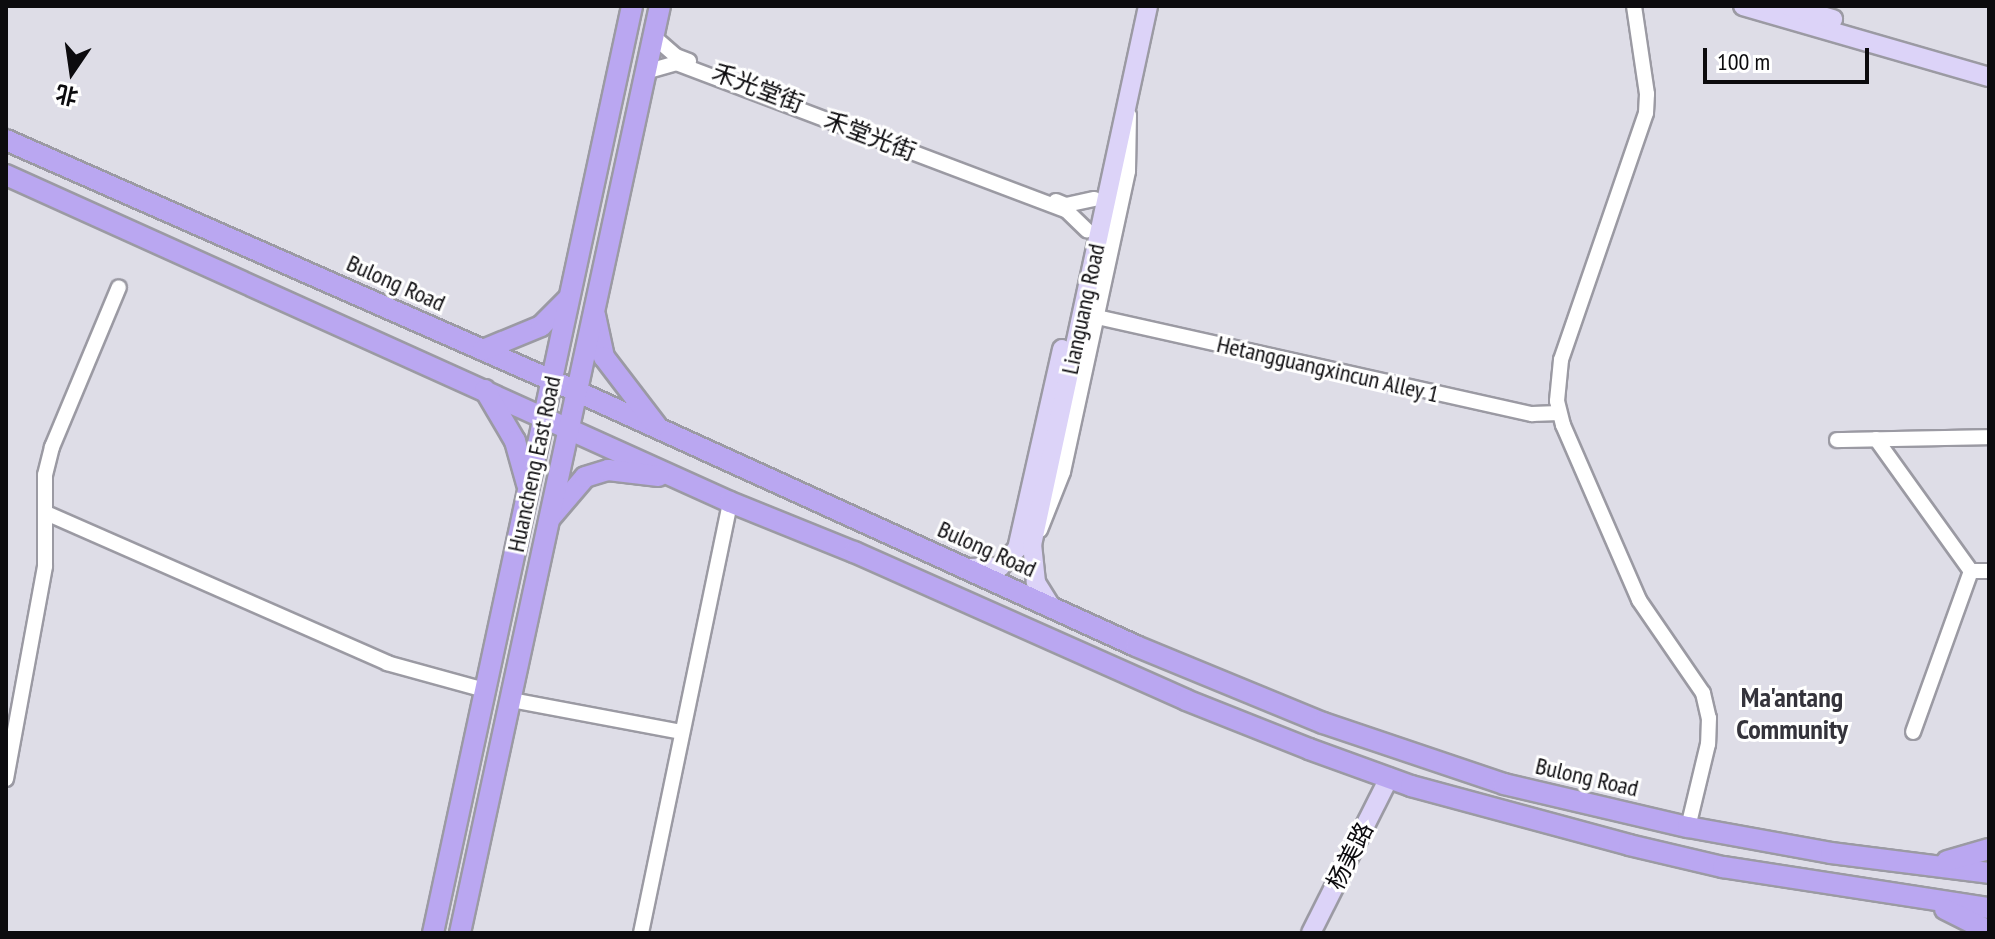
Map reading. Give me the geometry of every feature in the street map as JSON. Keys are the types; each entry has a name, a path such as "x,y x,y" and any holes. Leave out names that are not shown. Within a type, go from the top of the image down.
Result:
{"main road":[{"name":"Huancheng East Road","path":"433,933 632,6"},
{"name":"Huancheng East Road","path":"460,933 660,6"},
{"name":"Bulong Road","path":"6,140 552,380 1226,685 1405,752 1504,784 1688,827 1989,873"},
{"path":"6,175 730,502 854,552 1186,700 1389,778 1518,816 1709,864 1989,908"},
{"path":"483,350 541,326 561,309 570,293"},
{"path":"594,309 604,357 658,428"},
{"path":"485,390 515,441 528,488"},
{"path":"549,520 585,477 608,470 680,479"},
{"path":"1915,864 1954,861 1989,849"},
{"path":"1915,897 1965,916 1989,931"}],"street":[{"name":"Lianguang Road","path":"966,568 989,570 1000,567 1010,559 1020,540 1135,6"},
{"name":"Lianguang Road","path":"1052,608 1036,582 1032,545 1148,6"},
{"path":"1634,6 1647,94 1646,113 1561,360 1557,380 1559,413 1639,600 1703,693 1709,718 1708,744 1688,827"},
{"path":"1743,6 1989,77"},
{"path":"1788,6 1989,65"},
{"name":"禾光堂街","path":"653,36 676,56 1066,205 1094,199"},
{"name":"禾堂光街","path":"645,72 676,63 1067,211 1087,230"},
{"path":"1032,545 1055,499 1063,472 1097,317 1128,171 1129,96"},
{"path":"6,779 39,613 45,566 43,489 52,447 119,287"},
{"name":"Hetangguangxincun Alley 1","path":"1097,317 1532,414 1559,413"},
{"path":"1837,440 1989,437"},
{"path":"1876,439 1971,571"},
{"path":"641,933 730,502"},
{"path":"46,513 387,663 485,690"},
{"path":"1971,571 1989,571"},
{"path":"1913,732 1971,571"},
{"path":"511,700 682,732"},
{"name":"杨美路","path":"1311,933 1389,778"}],"district":[{"name":"Ma'antang Community","path":"1792,713"}]}
